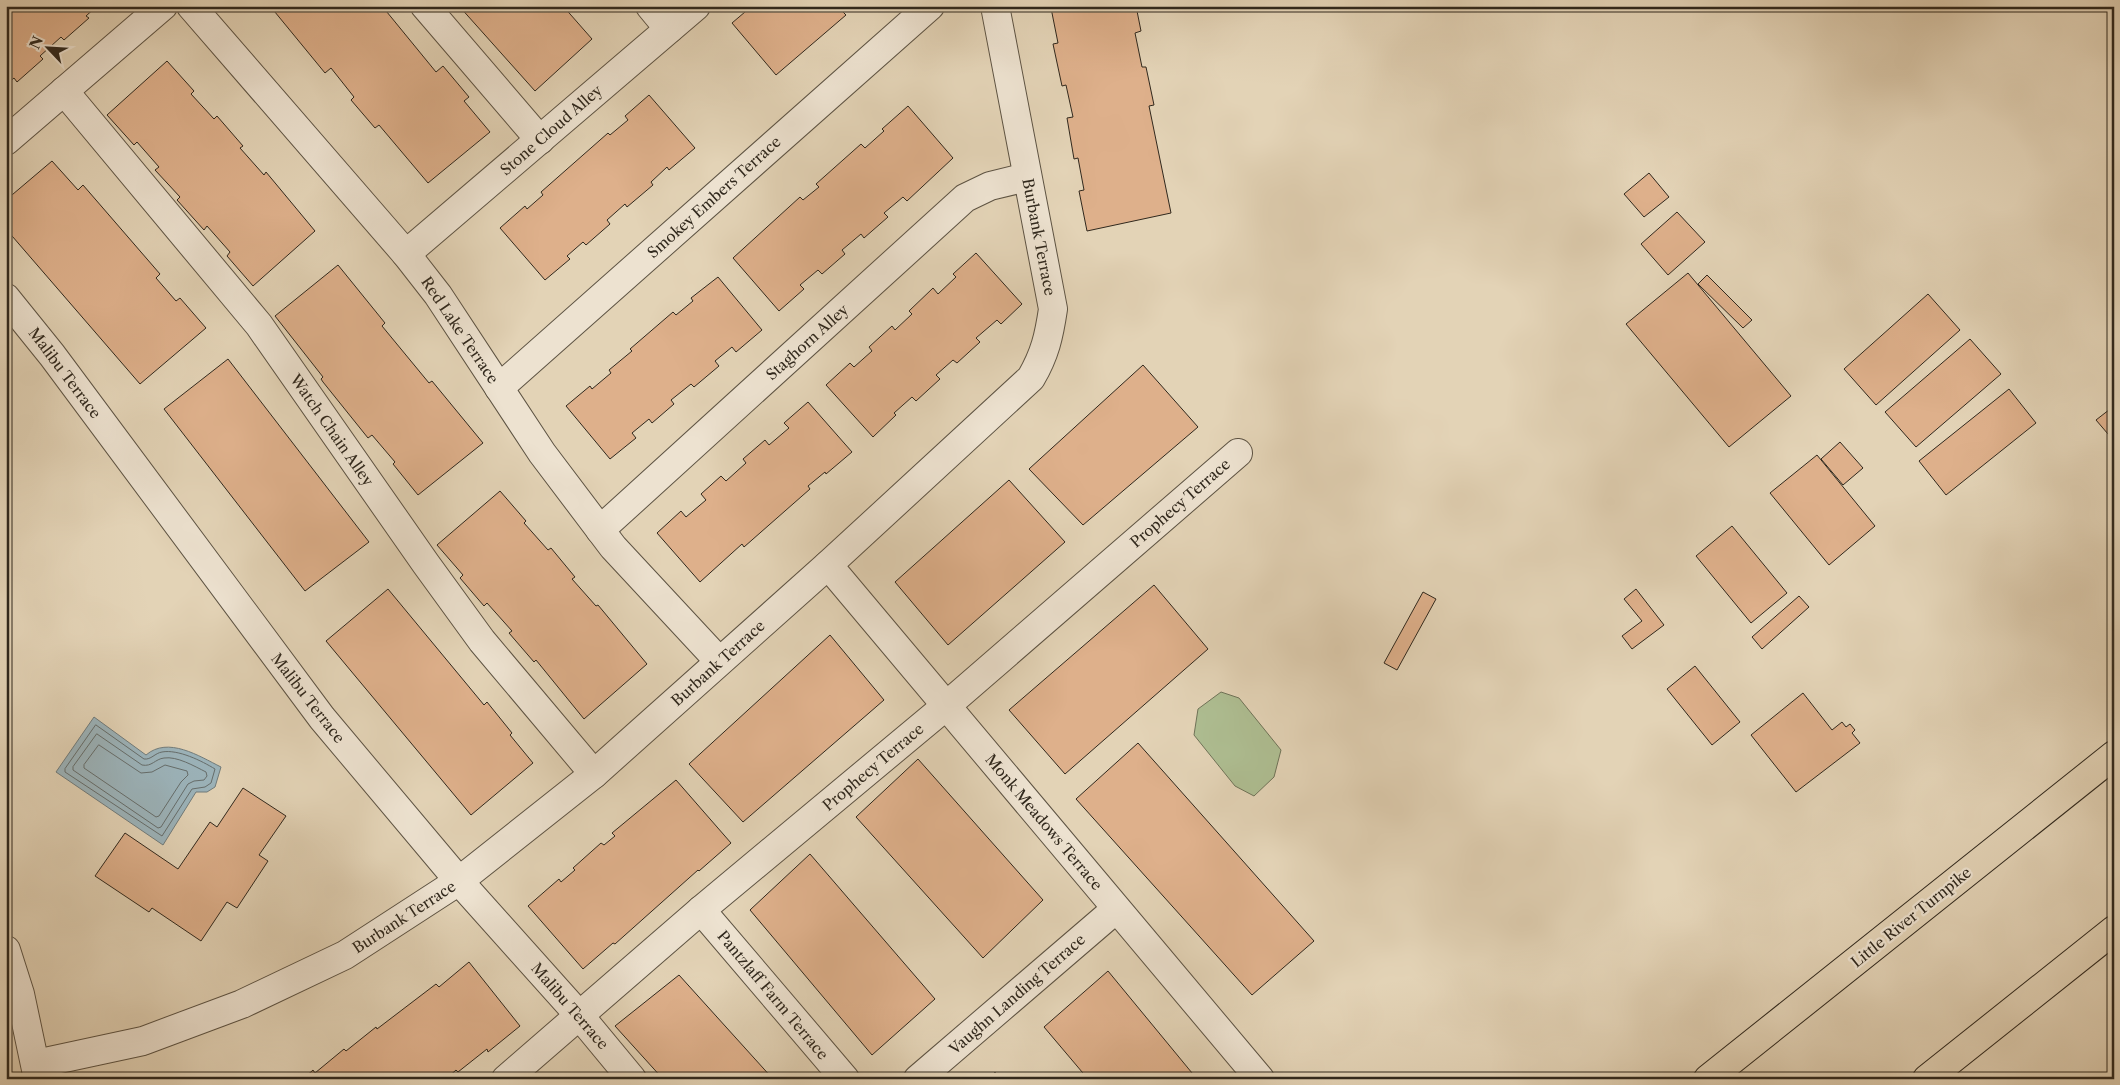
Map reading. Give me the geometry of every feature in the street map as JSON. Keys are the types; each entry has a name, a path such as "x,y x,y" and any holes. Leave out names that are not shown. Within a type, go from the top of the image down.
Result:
{"highway":[{"name":"Little River Turnpike","path":"1708,1079 2114,755"},
{"path":"1927,1079 2114,930"}],"street":[{"path":"6,141 163,6"},
{"name":"Red Lake Terrace","path":"191,6 406,254 438,295 542,453 613,547 719,661"},
{"path":"425,6 540,140"},
{"path":"650,6 670,29"},
{"name":"Stone Cloud Alley","path":"406,254 696,6"},
{"name":"Smokey Embers Terrace","path":"499,388 930,6"},
{"name":"Burbank Terrace","path":"37,1071 143,1041 242,1004 345,955 459,882 594,774 828,565 1031,378 1043,357 1049,337 1053,309 995,6"},
{"name":"Watch Chain Alley","path":"64,91 258,325 426,564 482,640 594,774"},
{"name":"Staghorn Alley","path":"600,530 965,198 990,186 1027,177"},
{"name":"Malibu Terrace","path":"6,298 52,355 322,718 459,882 579,1015 632,1079"},
{"name":"Prophecy Terrace","path":"506,1079 701,910 946,706 1238,453"},
{"name":"Monk Meadows Terrace","path":"828,565 1260,1079"},
{"name":"Vaughn Landing Terrace","path":"918,1079 1116,909"},
{"name":"Pantzlaff Farm Terrace","path":"701,910 845,1079"},
{"path":"6,950 20,994 37,1071"}],"green space":[{"path":"1221,692 1239,698 1281,750 1274,777 1254,796 1235,786 1194,735 1198,709"}],"water":[{"path":"94,717 146,755 164,747 174,748 193,753 221,767 215,787 207,792 196,792 163,845 56,772"}],"building":[{"path":"6,6 97,6 86,16 89,18 64,40 61,37 40,56 43,59 17,82 14,78 6,85"},
{"path":"270,6 382,6 436,72 443,66 469,97 464,101 490,132 428,183 379,125 375,128 351,100 354,97 331,68 325,73"},
{"path":"459,6 563,6 592,39 535,91"},
{"path":"752,6 847,6 842,11 846,15 776,75 732,23"},
{"path":"1062,6 1136,6 1141,31 1135,33 1142,67 1146,67 1154,105 1149,106 1171,213 1087,231 1079,191 1084,190 1078,158 1074,159 1067,118 1073,117 1066,85 1062,86 1053,44 1058,43 1051,8"},
{"path":"167,61 194,91 191,94 214,119 217,116 243,146 240,148 264,175 266,172 315,231 253,286 227,256 230,252 207,226 204,230 177,200 180,197 155,170 159,167 137,142 134,145 107,115"},
{"path":"649,95 695,148 669,170 667,167 651,182 653,185 627,207 625,204 607,220 610,224 586,245 583,242 567,256 570,259 545,280 500,228 525,206 527,209 543,195 541,192 608,133 610,135 628,120 625,116"},
{"path":"908,106 953,158 907,201 903,197 884,213 888,217 864,238 861,234 842,250 845,254 822,274 818,270 800,285 804,289 779,311 733,258 800,197 803,200 819,187 816,184 861,144 865,148 884,131 882,129"},
{"path":"52,161 78,190 83,185 160,274 156,278 176,301 180,298 206,328 140,384 6,229 6,200"},
{"path":"1649,173 1669,197 1644,217 1624,194"},
{"path":"1677,212 1705,242 1668,275 1641,244"},
{"path":"976,253 1022,304 1001,324 997,320 976,338 980,342 957,363 953,360 936,375 940,379 916,401 912,397 894,413 896,415 873,437 826,385 850,363 854,367 872,351 869,347 892,326 895,330 912,314 909,311 933,288 938,294 956,277 953,274"},
{"path":"338,265 385,323 382,326 429,383 432,381 483,443 418,495 393,464 395,462 372,435 368,438 323,382 321,379 323,377 275,316"},
{"path":"1688,273 1791,396 1729,447 1626,324"},
{"path":"1707,275 1752,320 1743,328 1698,284"},
{"path":"718,277 762,330 736,352 732,347 715,361 719,366 694,387 691,384 671,400 674,404 652,423 649,419 632,433 636,438 610,459 566,406 590,386 592,389 611,373 609,370 632,351 630,349 673,312 676,315 693,301 691,298"},
{"path":"1928,294 1960,330 1876,405 1844,369"},
{"path":"1970,339 2001,374 1916,447 1885,412"},
{"path":"228,359 369,542 305,591 164,409"},
{"path":"1143,365 1198,427 1083,525 1029,469"},
{"path":"2009,389 2036,423 1946,495 1919,461"},
{"path":"808,402 852,452 826,474 825,472 808,486 810,489 744,547 742,544 700,582 657,533 681,511 686,517 706,500 701,494 721,476 726,481 746,463 743,459 765,440 769,445 789,428 784,423"},
{"path":"2114,406 2114,441 2096,420"},
{"path":"1840,442 1863,468 1843,485 1821,459"},
{"path":"1817,455 1875,526 1829,565 1770,493"},
{"path":"1009,480 1065,542 948,645 895,582"},
{"path":"500,491 526,521 524,523 548,550 551,548 575,577 572,579 596,606 598,605 647,664 584,719 536,660 534,662 509,633 512,631 487,603 484,606 460,578 463,575 437,545"},
{"path":"1732,526 1787,593 1751,623 1696,556"},
{"path":"1154,585 1208,649 1065,774 1009,710"},
{"path":"388,589 484,705 487,702 512,733 510,735 533,763 471,815 326,641"},
{"path":"1636,589 1664,625 1632,649 1622,636 1642,621 1624,599"},
{"path":"1423,592 1436,599 1397,670 1384,663"},
{"path":"1799,596 1809,607 1762,649 1752,637"},
{"path":"830,635 884,700 743,822 689,764"},
{"path":"1695,666 1740,722 1712,745 1667,689"},
{"path":"1803,693 1832,730 1842,722 1846,727 1850,724 1855,730 1852,733 1860,743 1796,792 1751,735"},
{"path":"1138,743 1314,941 1252,995 1076,799"},
{"path":"918,759 1043,900 983,958 856,817"},
{"path":"676,780 731,843 615,944 613,943 583,969 528,906 559,879 561,882 575,870 573,868 601,843 604,845 615,836 612,833"},
{"path":"243,788 286,816 259,855 268,861 237,908 227,902 201,941 152,908 149,912 95,876 125,833 178,869 210,822 217,827"},
{"path":"810,854 935,999 872,1055 750,910"},
{"path":"469,962 520,1026 488,1052 487,1049 446,1079 303,1079 313,1070 315,1073 344,1049 346,1051 376,1027 377,1029 436,984 439,987"},
{"path":"1108,971 1197,1079 1088,1079 1044,1027"},
{"path":"679,975 773,1079 663,1079 615,1026"},
{"path":"995,1072 1001,1079 988,1079"}]}
